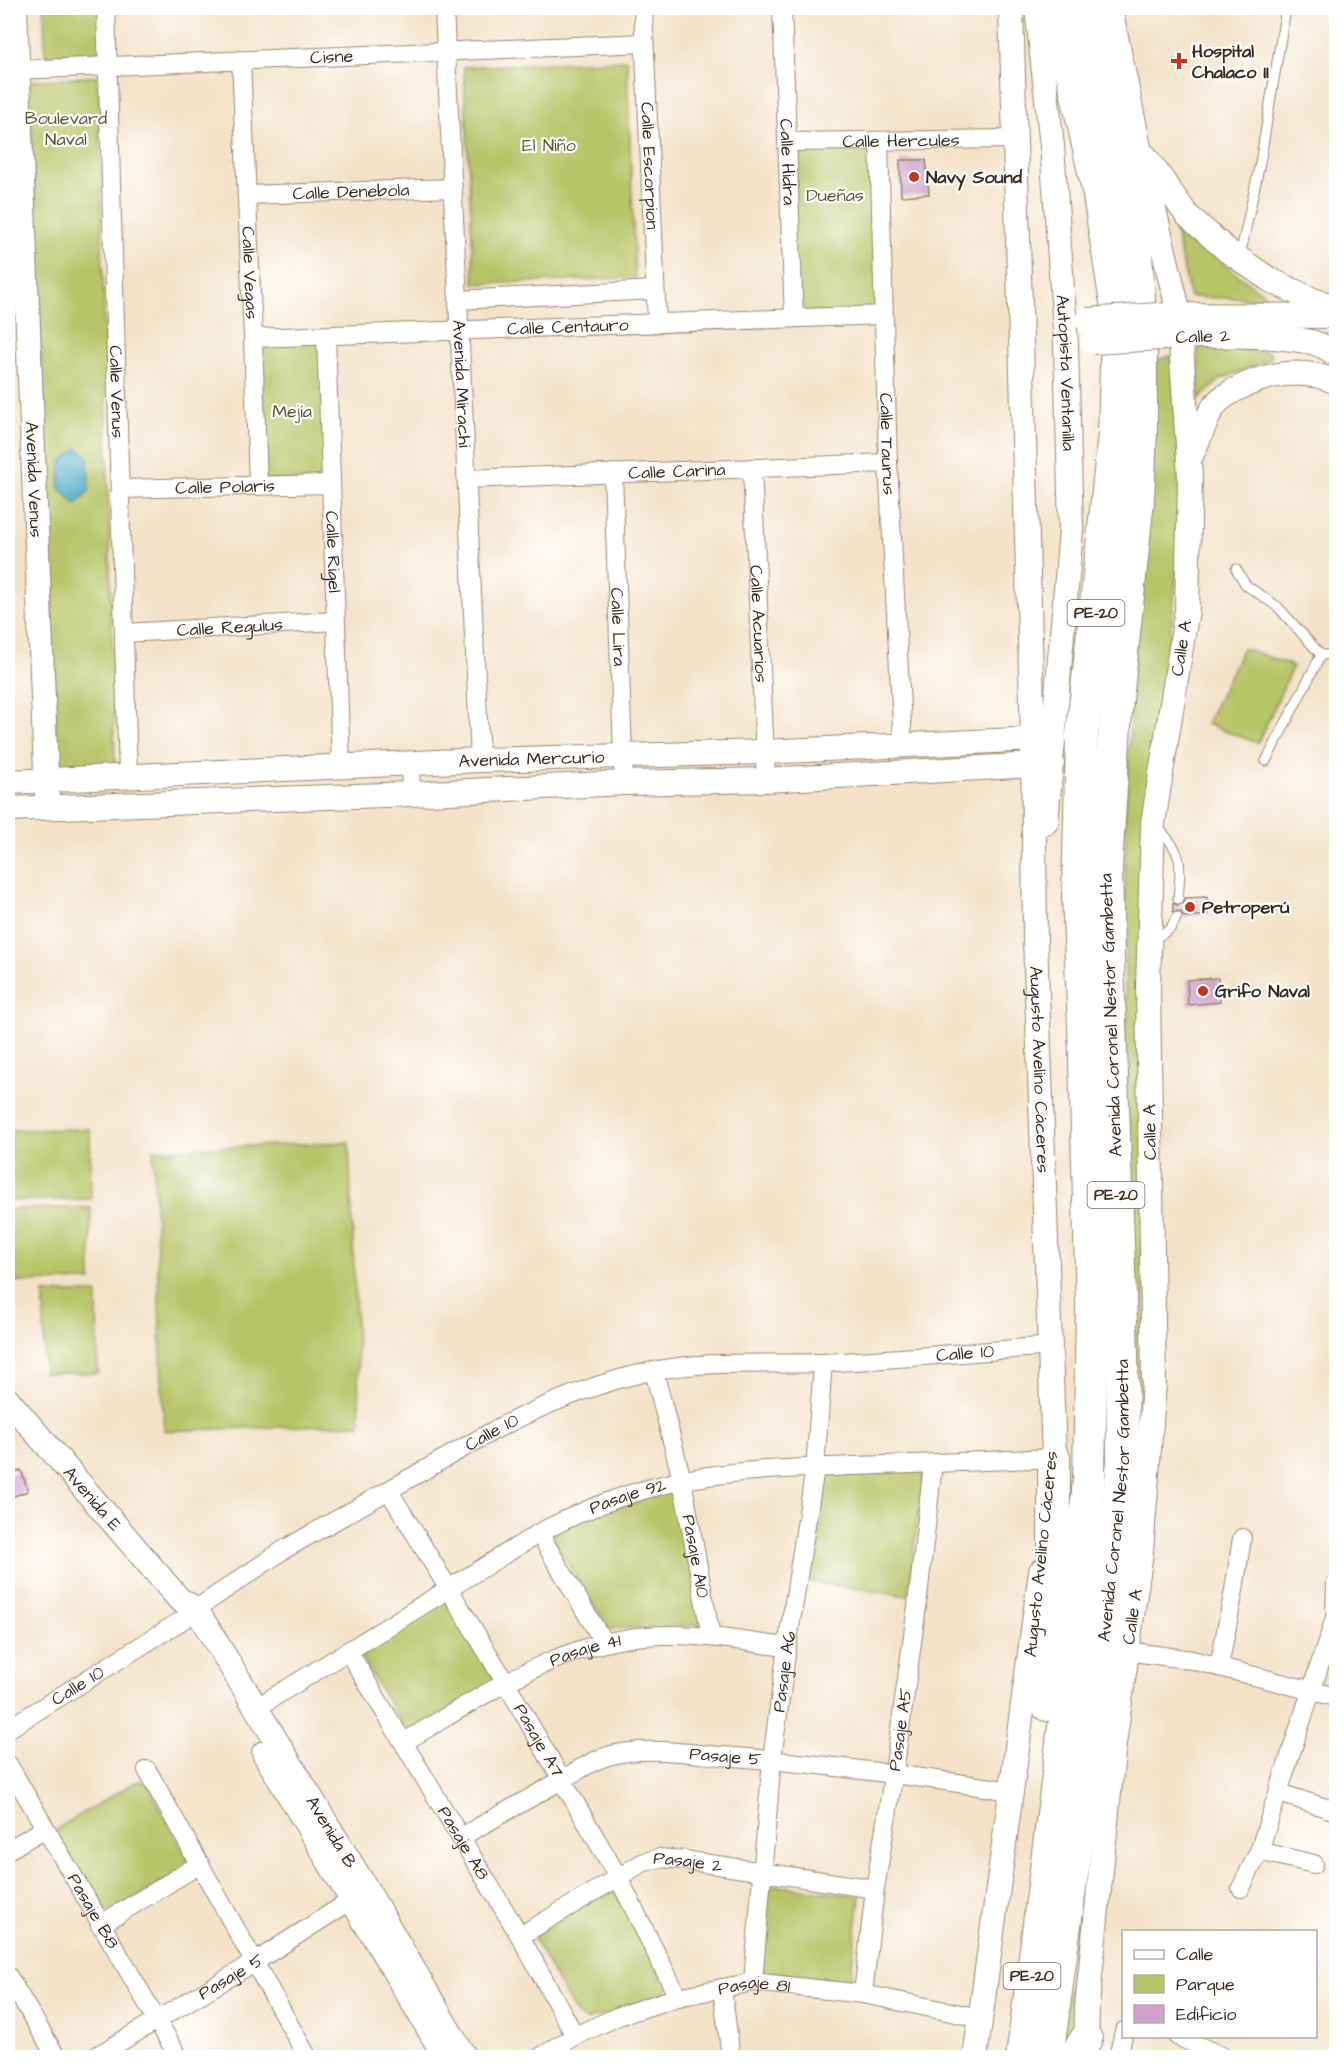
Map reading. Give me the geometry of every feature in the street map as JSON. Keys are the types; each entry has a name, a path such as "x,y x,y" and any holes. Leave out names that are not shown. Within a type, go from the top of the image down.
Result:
{"highway":[{"name":"Autopista Ventanilla","path":"1058,8 1099,195 1116,303 1125,329"},
{"name":"Autopista Ventanilla","path":"1088,8 1108,119 1133,207 1125,329"},
{"name":"Avenida Coronel Nestor Gambetta","path":"1023,2058 1041,1895 1072,1664 1089,1479 1092,1305 1084,1026 1077,896 1082,735 1125,329"},
{"name":"Avenida Coronel Nestor Gambetta","path":"1047,2058 1102,1649 1123,1462 1122,1351 1106,866 1116,710 1128,613 1142,432 1125,329"},
{"path":"1041,1895 1037,1813 1049,1686 1054,1576 1054,1458"}],"street":[{"name":"Avenida Venus","path":"15,8 47,808"},
{"name":"Calle Venus","path":"106,8 128,777"},
{"name":"Avenida Mirachi","path":"444,8 480,760"},
{"name":"Calle Escorpion","path":"643,8 657,323"},
{"name":"Calle Hidra","path":"782,8 794,318"},
{"path":"1011,8 1014,139 1044,738"},
{"name":"Autopista Ventanilla","path":"1037,8 1052,146 1125,329"},
{"name":"Autopista Ventanilla","path":"1044,738 1071,530 1125,329 1139,147 1110,8"},
{"name":"Cisne","path":"18,70 645,43"},
{"name":"Calle Vegas","path":"241,60 258,486"},
{"name":"Calle Hercules","path":"787,142 1014,139"},
{"name":"Calle Taurus","path":"879,141 888,463 903,745"},
{"path":"1139,147 1187,215 1239,259 1270,280 1313,300 1336,307"},
{"name":"Calle Denebola","path":"247,195 453,189"},
{"path":"458,300 655,290"},
{"name":"Calle Centauro","path":"253,338 884,315"},
{"path":"1125,329 1336,316"},
{"name":"Calle 2","path":"1125,329 1312,342 1336,354"},
{"name":"Calle A","path":"1082,2051 1113,1756 1142,1552 1154,1384 1148,987 1153,823 1187,610 1189,461 1125,329"},
{"name":"Calle Rigel","path":"326,336 341,767"},
{"path":"1189,461 1214,406 1221,399 1248,383 1278,374 1305,374 1336,382"},
{"name":"Calle Carina","path":"467,479 888,463"},
{"name":"Calle Acuarios","path":"752,468 766,780"},
{"name":"Calle Lira","path":"613,473 624,783"},
{"name":"Calle Polaris","path":"120,489 331,484"},
{"name":"Calle Regulus","path":"124,633 336,621"},
{"name":"Avenida Mercurio","path":"8,782 480,760 765,753 1044,738"},
{"name":"Augusto Avelino Cáceres","path":"975,2058 1042,1565 1054,1458 1035,939 1044,738"},
{"path":"410,764 411,794"},
{"name":"Avenida Mercurio","path":"8,809 411,794 624,783 766,780 1042,764"},
{"name":"Calle 10","path":"8,1730 187,1609 285,1549 532,1410 619,1379 692,1366 823,1363 1050,1346"},
{"name":"Pasaje A6","path":"753,1982 772,1759 815,1468 823,1363"},
{"name":"Pasaje A10","path":"654,1371 682,1480 711,1637"},
{"name":"Avenida E","path":"8,1400 187,1609"},
{"name":"Pasaje 92","path":"256,1708 539,1533 611,1500 682,1480 731,1474 815,1468 1054,1458"},
{"name":"Pasaje A5","path":"863,1994 875,1889 917,1606 933,1464"},
{"name":"Pasaje A7","path":"389,1491 506,1683 618,1877 678,1997"},
{"path":"539,1533 604,1643"},
{"path":"1219,1667 1242,1538"},
{"path":"1240,1888 1259,1851 1336,1618 1336,1582"},
{"name":"Avenida B","path":"187,1609 256,1708 446,2058"},
{"name":"Avenida B","path":"187,1609 359,1895 465,2058"},
{"name":"Pasaje 41","path":"404,1742 506,1683 581,1648 665,1635 711,1637 787,1647"},
{"name":"Pasaje A8","path":"348,1651 520,1936 575,2036"},
{"path":"1127,1651 1192,1660 1336,1697"},
{"name":"Pasaje 5","path":"460,1837 591,1761 611,1755 635,1752 658,1751 772,1759 894,1772 1011,1791"},
{"name":"Pasaje B8","path":"8,1764 179,2058"},
{"path":"147,1770 308,2058"},
{"path":"1279,1793 1336,1811"},
{"path":"8,1850 44,1829"},
{"path":"1259,1851 1314,1864"},
{"name":"Pasaje 2","path":"520,1936 642,1863 659,1858 875,1889"},
{"path":"100,1925 200,1864"},
{"name":"Pasaje 5","path":"93,2058 255,1962 359,1895"},
{"path":"8,1976 57,2058"},
{"name":"Pasaje 81","path":"539,2058 575,2036 619,2016 678,1997 753,1982 863,1994 980,2018"},
{"path":"722,1988 731,2058"},
{"path":"1118,2058 1122,2038"},
{"path":"1179,2038 1226,2058"}],"lane":[{"path":"1239,259 1260,163 1286,8"},
{"path":"1236,569 1246,585 1278,607 1321,655"},
{"path":"1321,655 1336,654"},
{"path":"1266,761 1321,655"},
{"path":"1153,823 1177,849 1181,864 1178,899"},
{"path":"1149,943 1170,929 1177,917"}],"green space":[{"path":"44,8 102,8 104,53 45,55"},
{"name":"El Niño","path":"627,60 635,278 474,284 464,67"},
{"name":"Boulevard Naval","path":"98,76 115,766 57,768 30,81"},
{"name":"Dueñas","path":"879,145 884,315 794,311 788,149"},
{"path":"1172,217 1208,253 1265,295 1264,299 1190,297"},
{"name":"Mejía","path":"322,340 326,480 261,480 258,342"},
{"path":"1198,349 1269,352 1271,359 1221,379 1199,399"},
{"path":"1171,356 1179,449 1179,552 1144,827 1145,1375 1105,1757 1079,1935 1077,2017 1060,2052 1115,1644 1125,1022 1125,826 1131,702 1156,360"},
{"path":"1243,648 1293,666 1258,743 1206,724"},
{"path":"90,1129 91,1199 8,1201 8,1130"},
{"path":"349,1142 360,1424 164,1431 153,1150"},
{"path":"91,1208 91,1281 8,1282 8,1209"},
{"path":"44,1293 97,1293 98,1373 44,1373"},
{"path":"925,1468 908,1596 805,1581 822,1471"},
{"path":"675,1487 704,1625 608,1629 553,1539 554,1529"},
{"path":"446,1599 496,1680 414,1730 403,1726 361,1657 364,1647"},
{"path":"140,1781 147,1783 191,1866 112,1911 102,1911 55,1836 58,1828"},
{"path":"769,1885 860,1896 850,1982 759,1971"},
{"path":"608,1892 616,1893 667,1987 665,1994 586,2021 576,2014 534,1939 536,1933"}],"water":[{"path":"78,448 88,457 89,491 76,505 59,488 61,462"}],"building":[{"name":"Navy Sound","path":"900,160 926,160 929,194 901,196"},
{"name":"Petroperú","path":"1207,897 1208,915 1184,917 1180,911 1173,912 1173,903 1178,906 1185,898"},
{"name":"Grifo Naval","path":"1218,978 1220,1002 1188,1005 1187,980"},
{"path":"21,1470 28,1491 8,1498 8,1475"}],"place":[{"name":"Hospital Chalaco II","path":"1179,61"},
{"name":"Navy Sound","path":"914,177"},
{"name":"Petroperú","path":"1190,907"},
{"name":"Grifo Naval","path":"1203,991"}]}
